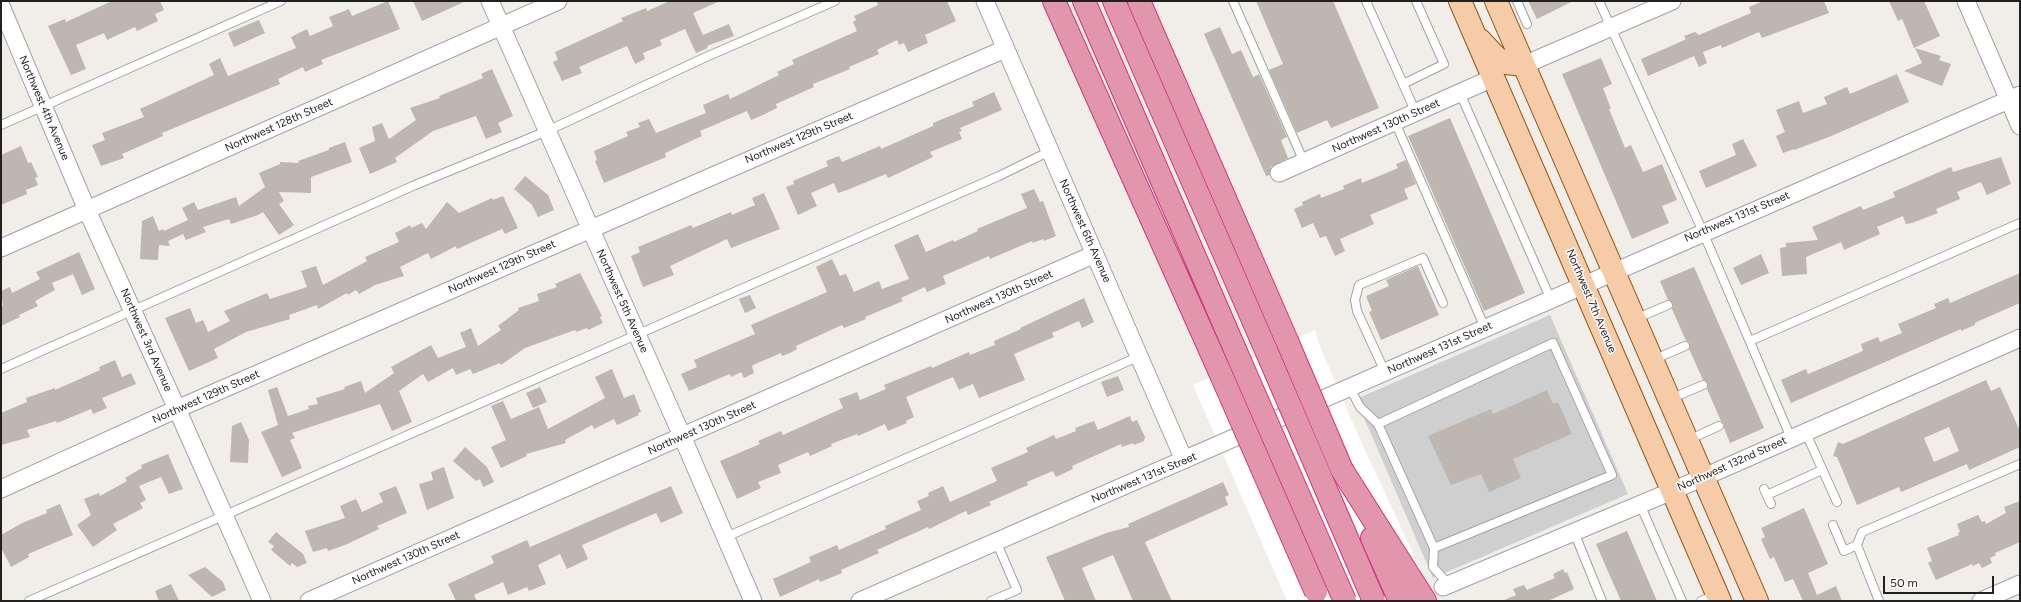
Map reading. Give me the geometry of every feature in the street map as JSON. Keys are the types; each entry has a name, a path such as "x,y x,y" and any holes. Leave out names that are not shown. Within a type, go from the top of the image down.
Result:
{"highway":[{"path":"1054,1 1219,370 1317,598"},
{"path":"1084,1 1345,601"},
{"path":"1114,1 1374,601"},
{"path":"1139,1 1400,601"},
{"path":"1342,470 1425,601"}],"main road":[{"name":"Northwest 7th Avenue","path":"1460,1 1672,491 1713,599"},
{"path":"1496,1 1704,476 1757,601"},
{"path":"1472,30 1497,58 1506,63 1524,65"}],"street":[{"path":"1,5 6,1"},
{"name":"Northwest 5th Avenue","path":"490,1 682,436 753,601"},
{"name":"Northwest 128th Street","path":"1,248 558,1"},
{"name":"Northwest 6th Avenue","path":"984,1 1140,356 1184,460"},
{"path":"1524,65 1672,1"},
{"path":"1966,1 2014,97 2020,126"},
{"name":"Northwest 4th Avenue","path":"1,5 87,210"},
{"name":"Northwest 129th Street","path":"1,489 178,409 1005,49"},
{"name":"Northwest 130th Street","path":"1279,173 1493,78"},
{"name":"Northwest 131st Street","path":"860,601 2014,97"},
{"name":"Northwest 3rd Avenue","path":"87,210 178,409 262,601"},
{"name":"Northwest 130th Street","path":"309,601 1095,254"},
{"name":"Northwest 132nd Street","path":"1446,586 1672,491 2020,338"},
{"path":"1981,601 2020,584"}],"lane":[{"path":"1,125 281,1"},
{"path":"1,369 415,186 547,131 706,57 835,1"},
{"path":"1233,1 1304,162"},
{"path":"1366,1 1416,112"},
{"path":"1403,84 1444,64 1416,1"},
{"path":"1517,1 1527,24"},
{"path":"1599,1 1703,232 1750,341 1798,435 1822,470 1837,502"},
{"path":"1460,92 1551,300"},
{"path":"1395,122 1485,328"},
{"path":"29,601 636,333 992,179 1050,151"},
{"path":"1750,341 2020,223"},
{"path":"1385,372 1357,311 1355,300 1360,285 1423,258 1443,303"},
{"path":"1635,319 1668,305"},
{"path":"1378,424 1554,343 1612,475 1434,548"},
{"path":"1653,360 1685,346"},
{"path":"726,537 1140,356"},
{"path":"1670,399 1702,385"},
{"path":"1350,388 1360,407 1378,424 1434,548 1433,567 1446,586"},
{"path":"1688,440 1719,426"},
{"path":"1879,601 1857,545 1862,532 2020,464"},
{"path":"1771,504 1766,492 1822,470"},
{"path":"1640,504 1682,601"},
{"path":"1833,525 1844,551 1857,545"},
{"path":"1574,532 1602,601"},
{"path":"991,601 1017,590 996,541"}],"shaded area":[{"path":"1550,315 1628,494 1433,578 1356,399"}],"pier":[{"path":"1315,330 1319,344 1358,435 1435,601 1287,601 1193,385"}],"building":[{"path":"112,1 160,1 164,10 155,14 158,21 137,31 135,27 107,40 104,33 76,45 86,69 71,75 48,26 65,19 66,22"},
{"path":"388,1 400,29 321,60 323,64 305,72 303,67 278,79 280,84 162,133 163,136 122,154 124,158 101,166 92,145 105,140 102,133 144,117 140,109 214,75 209,64 220,58 228,76 296,48 291,37 307,29 310,36 333,26 329,17 349,9 352,16"},
{"path":"413,1 466,1 422,21"},
{"path":"670,1 720,1 693,13 703,35 729,24 734,36 707,46 708,48 696,53 685,29 660,40 662,45 643,53 645,59 635,64 627,46 579,67 582,73 562,81 553,62 558,60 555,52 623,21 621,18 646,8 647,11"},
{"path":"876,1 947,1 956,21 925,35 928,43 908,52 904,43 899,45 897,40 877,50 879,54 849,67 850,69 813,84 814,87 776,104 777,108 763,115 751,120 747,111 700,131 702,136 665,153 666,157 604,183 595,161 597,160 594,151 628,136 626,132 640,127 638,123 649,119 656,133 706,113 703,105 728,94 730,99 779,75 777,72 794,64 792,60 857,31 853,22 856,20 854,16 878,5"},
{"path":"1256,1 1333,1 1379,108 1331,128 1327,120 1297,133 1269,70 1283,64"},
{"path":"1528,1 1573,1 1537,19"},
{"path":"1763,1 1824,1 1829,13 1762,38 1759,32 1722,48 1721,45 1703,52 1707,63 1699,67 1694,56 1648,76 1641,59 1686,39 1684,36 1695,32 1699,35 1751,13 1749,7"},
{"path":"1889,1 1924,1 1940,36 1914,48 1902,19 1898,21"},
{"path":"259,20 265,33 234,47 228,33"},
{"path":"1220,27 1232,54 1241,50 1253,77 1259,74 1287,137 1281,140 1288,158 1271,167 1270,175 1266,176 1204,34"},
{"path":"1915,48 1941,56 1939,60 1951,64 1942,86 1904,71 1922,63"},
{"path":"1601,58 1612,84 1603,88 1611,109 1609,109 1625,148 1631,145 1643,172 1662,164 1677,200 1662,206 1669,223 1632,239 1562,74"},
{"path":"492,69 513,116 498,123 502,132 486,139 476,116 433,131 395,158 397,162 370,174 359,148 375,141 372,127 382,123 389,139 416,120 410,108 440,98 439,96 483,78 481,74"},
{"path":"1897,74 1909,102 1829,137 1783,153 1776,136 1785,132 1776,110 1799,101 1803,113 1827,104 1824,97 1847,87 1850,94"},
{"path":"994,92 1002,110 960,128 962,131 959,132 962,139 930,152 933,157 888,178 886,174 838,193 834,183 811,193 817,206 798,215 786,187 794,184 793,181 828,166 826,161 839,156 842,162 880,146 881,149 933,126 933,123 974,106 972,102"},
{"path":"1450,118 1525,293 1484,311 1408,136"},
{"path":"1743,139 1757,166 1706,188 1699,171 1736,155 1732,144"},
{"path":"345,142 352,162 311,177 311,193 279,192 284,201 279,204 294,225 279,235 263,212 231,224 229,219 203,227 206,232 186,240 183,234 168,241 170,246 159,245 158,260 140,259 142,221 153,216 159,231 163,229 164,231 188,220 182,208 194,202 198,210 236,197 239,206 265,187 259,173 280,164 280,162 299,163 298,161 329,150 329,148"},
{"path":"21,146 28,163 31,162 38,177 35,178 38,185 26,190 27,194 1,205 1,155"},
{"path":"2001,157 2011,184 1987,195 1981,182 1957,192 1960,199 1936,209 1938,213 1906,224 1903,216 1877,227 1880,234 1844,250 1841,242 1806,257 1807,274 1782,276 1780,248 1786,247 1786,243 1818,240 1812,227 1861,206 1863,210 1895,197 1893,192 1951,167 1953,172"},
{"path":"1406,160 1416,184 1404,189 1408,199 1370,215 1374,224 1340,239 1345,251 1335,256 1326,236 1320,238 1313,223 1302,228 1294,209 1303,205 1302,202 1320,194 1321,198 1344,189 1343,186 1361,178 1362,183 1398,168 1396,164"},
{"path":"525,176 548,195 554,210 538,217 532,205 514,189"},
{"path":"1034,189 1040,202 1043,201 1056,236 1044,241 1043,239 1033,243 1032,241 990,259 989,256 943,276 946,284 927,292 925,287 901,298 903,301 865,317 866,319 844,328 842,325 796,346 797,349 790,353 782,356 781,353 753,365 752,367 754,373 744,378 741,372 731,377 730,374 689,391 681,374 697,367 694,360 755,334 751,325 827,292 816,267 832,259 840,276 846,274 854,292 879,281 882,289 909,279 894,245 918,234 926,252 953,240 954,242 978,231 977,229 1027,208 1021,194"},
{"path":"764,193 780,229 731,248 727,239 670,266 674,275 643,287 631,256 640,252 638,247 691,225 693,228 731,212 732,215 755,205 752,198"},
{"path":"503,196 518,228 505,234 502,229 457,249 456,246 431,259 428,253 400,267 404,276 375,285 359,294 356,290 348,295 347,293 318,309 317,305 289,315 290,319 246,332 214,349 218,358 189,371 165,318 190,308 196,323 203,320 208,332 230,321 224,311 267,293 270,299 307,287 301,271 316,266 323,285 367,261 365,257 399,242 395,233 410,225 411,228 422,223 426,229 447,202 459,213 492,198 493,200"},
{"path":"79,252 95,289 82,295 73,274 52,283 55,290 35,301 38,306 1,326 1,306 3,306 1,291 10,287 12,293 40,279 36,272"},
{"path":"1761,254 1769,273 1741,285 1733,268"},
{"path":"1418,266 1439,315 1381,340 1369,312 1372,311 1366,296 1389,286 1386,280"},
{"path":"1694,267 1764,428 1730,443 1724,428 1724,424 1721,421 1707,389 1708,383 1703,380 1689,349 1690,343 1686,341 1672,309 1673,303 1668,300 1660,281"},
{"path":"580,273 602,316 600,317 603,323 588,330 587,328 576,332 575,330 525,348 501,365 500,363 473,374 470,369 456,375 453,368 428,382 423,374 399,391 412,422 392,431 380,404 292,433 295,438 290,440 302,468 282,477 261,432 278,425 268,390 277,387 288,416 309,409 308,406 318,404 316,398 345,389 344,387 361,381 365,393 394,373 391,367 431,345 438,358 466,347 460,333 471,328 478,346 501,330 498,326 519,310 518,308 539,301 537,294 557,287 555,284"},
{"path":"2020,273 2020,303 1981,320 1975,323 1975,325 1961,331 1961,329 1791,403 1781,380 1806,369 1808,374 1863,351 1861,344 1878,337 1880,342 1902,333 1898,324 1936,308 1934,304 1948,298 1950,303"},
{"path":"750,295 756,308 745,313 739,299"},
{"path":"1084,298 1094,322 1082,328 1079,321 1052,333 1054,337 1014,354 1025,380 979,398 973,384 959,390 953,377 906,397 914,417 906,421 907,423 888,431 885,424 858,436 857,434 831,444 832,446 810,456 808,452 778,465 781,473 758,482 761,488 737,499 720,461 760,444 758,441 781,431 783,435 843,408 839,399 857,392 860,400 886,389 884,385 931,366 932,368 969,352 970,355 995,345 994,341"},
{"path":"115,360 122,377 131,373 136,384 102,398 107,408 93,414 91,409 57,423 56,421 27,430 30,437 1,445 1,413 27,402 26,398 55,388 55,390 100,370 99,367"},
{"path":"612,369 624,398 634,394 641,412 638,413 639,415 617,425 614,419 594,429 592,425 565,440 566,443 526,454 527,456 501,468 491,447 506,440 491,406 503,401 511,419 539,407 548,429 605,398 595,377"},
{"path":"1118,376 1124,390 1107,397 1101,382"},
{"path":"1986,380 1991,391 2000,387 2020,431 2020,447 1969,470 1967,464 1901,492 1899,487 1857,505 1837,457 1833,456 1838,442 1843,444","holes":["1949,427 1959,451 1934,462 1924,438"]},
{"path":"540,387 547,402 533,408 526,393"},
{"path":"1547,390 1553,404 1558,402 1572,434 1513,459 1521,478 1489,492 1481,474 1451,485 1428,436 1491,409 1493,414"},
{"path":"1130,416 1132,422 1137,420 1145,437 1144,441 1134,445 1133,443 1122,447 1121,444 1072,466 1073,469 1056,477 1053,471 1027,482 1028,485 989,502 991,505 968,515 966,511 929,529 928,527 877,550 879,553 841,570 842,573 820,582 819,579 780,597 773,579 811,562 809,557 837,545 839,550 886,529 885,526 921,510 917,501 929,496 928,493 943,486 950,502 997,481 991,468 1028,452 1026,448 1054,435 1056,439 1076,431 1075,428 1094,421 1098,430"},
{"path":"241,422 249,440 248,463 230,462 232,426"},
{"path":"465,447 487,467 494,482 483,487 480,479 476,481 453,461"},
{"path":"168,454 183,489 169,494 161,477 139,486 146,500 140,503 143,508 113,524 117,530 93,547 77,525 91,515 84,499 99,493 100,496 127,481 125,478 142,468 141,465"},
{"path":"444,467 454,498 427,510 419,484 433,480 431,472"},
{"path":"1223,482 1229,495 1225,497 1228,505 1145,542 1172,601 1133,601 1113,555 1082,568 1096,601 1065,601 1046,557 1106,533 1129,527 1128,524"},
{"path":"396,486 407,513 377,526 379,529 345,545 328,551 327,548 313,552 305,531 345,518 340,506 356,499 362,512 383,502 379,493"},
{"path":"671,486 683,513 661,523 656,513 582,545 588,559 567,569 560,554 538,565 546,584 529,591 527,587 508,595 503,582 474,595 477,601 456,601 448,584 494,563 491,556 527,540 530,547"},
{"path":"2020,501 2020,542 1995,553 1996,555 1990,558 1992,563 1982,568 1979,563 1973,566 1972,564 1936,580 1928,563 1932,561 1927,548 1959,535 1958,533 1960,532 1957,524 1978,515 1982,522 1985,521 1986,524 2006,513 2004,507"},
{"path":"60,504 73,535 28,554 29,557 11,567 1,548 1,535 22,523 47,513 46,510"},
{"path":"1804,508 1828,564 1808,573 1817,595 1836,586 1842,601 1803,601 1793,579 1785,582 1774,557 1770,559 1761,539 1765,537 1761,528"},
{"path":"1627,531 1657,601 1621,601 1596,544"},
{"path":"276,532 303,554 307,563 297,567 292,563 290,566 271,550 274,546 268,542"},
{"path":"205,567 223,582 226,590 212,597 188,575"},
{"path":"1563,569 1565,573 1567,572 1574,589 1548,601 1502,601 1516,595 1513,589 1524,585 1527,590 1555,578 1553,574"},
{"path":"171,584 179,601 159,601 155,591"}]}
